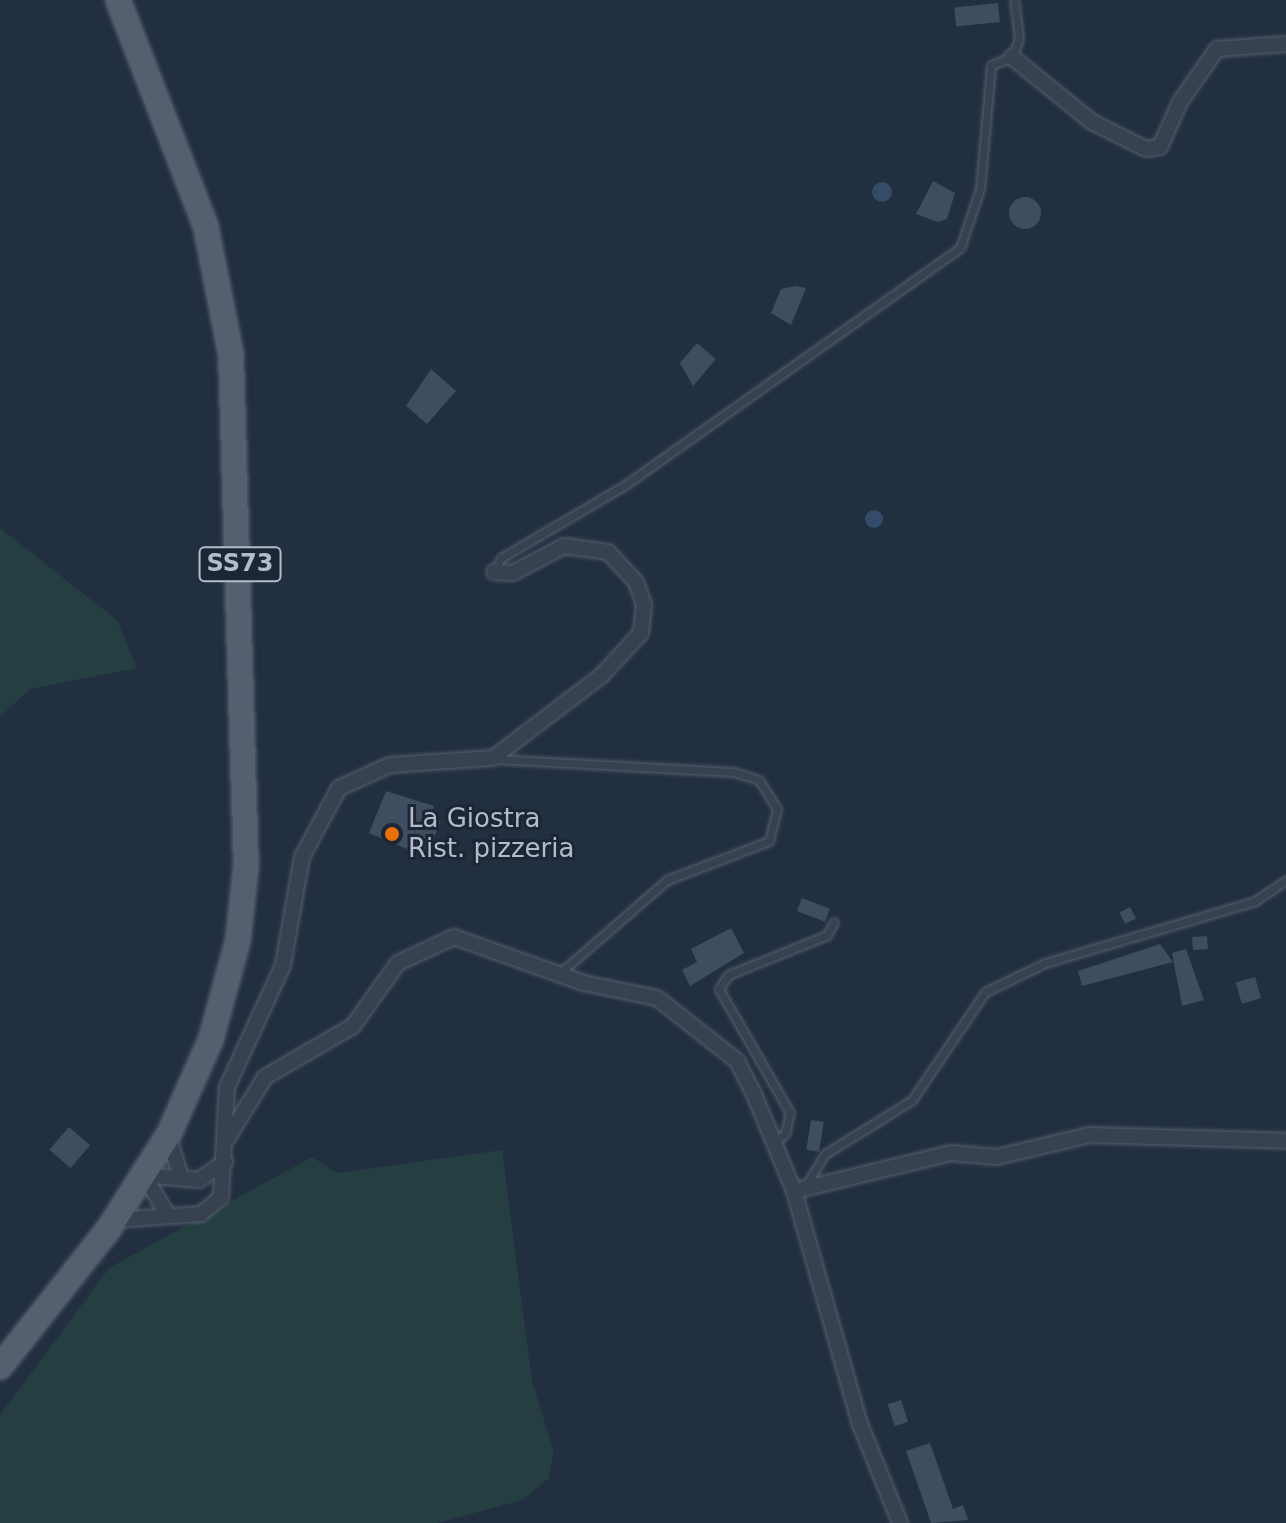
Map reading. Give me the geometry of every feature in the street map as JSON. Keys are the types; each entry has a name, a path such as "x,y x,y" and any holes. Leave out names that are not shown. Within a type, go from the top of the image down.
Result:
{"main road":[{"name":"SS73","path":"0,1367 114,1220 169,1134 211,1039 238,940 246,866 239,503 231,355 206,227 118,0"}],"street":[{"path":"1012,57 1092,122 1146,149 1160,147 1180,102 1217,49 1286,44"},
{"path":"114,1220 166,1212 201,1214 214,1206 225,1162 227,1087 283,965 302,857 317,818 361,773 493,758 632,645 644,605 622,564 584,545 547,552 513,573 494,572"},
{"path":"227,1139 265,1077 353,1026 398,963 418,949 454,937 558,974 657,998 692,1020 737,1061 799,1190 860,1424 900,1523"},
{"path":"169,1134 181,1178"},
{"path":"799,1190 951,1153 997,1157 1089,1135 1286,1141"},
{"path":"144,1175 199,1180 225,1162"},
{"path":"144,1175 166,1212"}],"lane":[{"path":"494,572 501,558 625,485 960,248 980,189 991,65 1012,57 1019,39 1014,0"},
{"path":"493,758 541,767 734,772 759,780 777,809 769,841 667,880 558,974"},
{"path":"799,1190 825,1154 927,1084 985,992 1045,963 1255,901 1286,880"},
{"path":"774,1142 785,1134 790,1113 720,1000 720,983 827,935 834,922"}],"green space":[{"path":"0,528 117,620 137,668 30,689 0,717"},
{"path":"502,1150 532,1381 554,1452 548,1479 522,1500 438,1523 0,1523 0,1415 109,1268 312,1157 337,1173"}],"water":[{"path":"882,182 889,185 892,192 889,199 882,202 875,199 872,192 875,185"},
{"path":"874,510 883,519 874,528 865,519"}],"building":[{"path":"998,3 1000,22 956,26 954,8"},
{"path":"933,181 955,193 947,219 938,222 916,214"},
{"path":"1025,197 1037,201 1041,213 1037,225 1025,229 1013,225 1009,213 1013,201"},
{"path":"795,286 806,288 791,325 771,313 781,289"},
{"path":"697,343 716,359 693,386 680,363"},
{"path":"431,369 456,391 427,424 406,406"},
{"path":"386,791 434,806 430,817 441,821 426,857 369,833"},
{"path":"802,898 830,909 825,922 797,911"},
{"path":"1130,907 1136,919 1125,924 1119,912"},
{"path":"731,928 744,953 690,986 682,970 697,962 691,949"},
{"path":"1207,936 1208,949 1193,950 1192,937"},
{"path":"1160,944 1173,962 1082,986 1078,971"},
{"path":"1186,949 1204,1000 1182,1006 1172,953"},
{"path":"1255,977 1261,998 1242,1004 1236,983"},
{"path":"811,1120 824,1122 819,1152 806,1150"},
{"path":"69,1127 90,1145 70,1168 49,1150"},
{"path":"901,1400 908,1422 895,1426 888,1404"},
{"path":"930,1443 953,1509 963,1505 968,1520 931,1523 906,1451"}],"place":[{"name":"La Giostra Rist. pizzeria","path":"392,834"}]}
